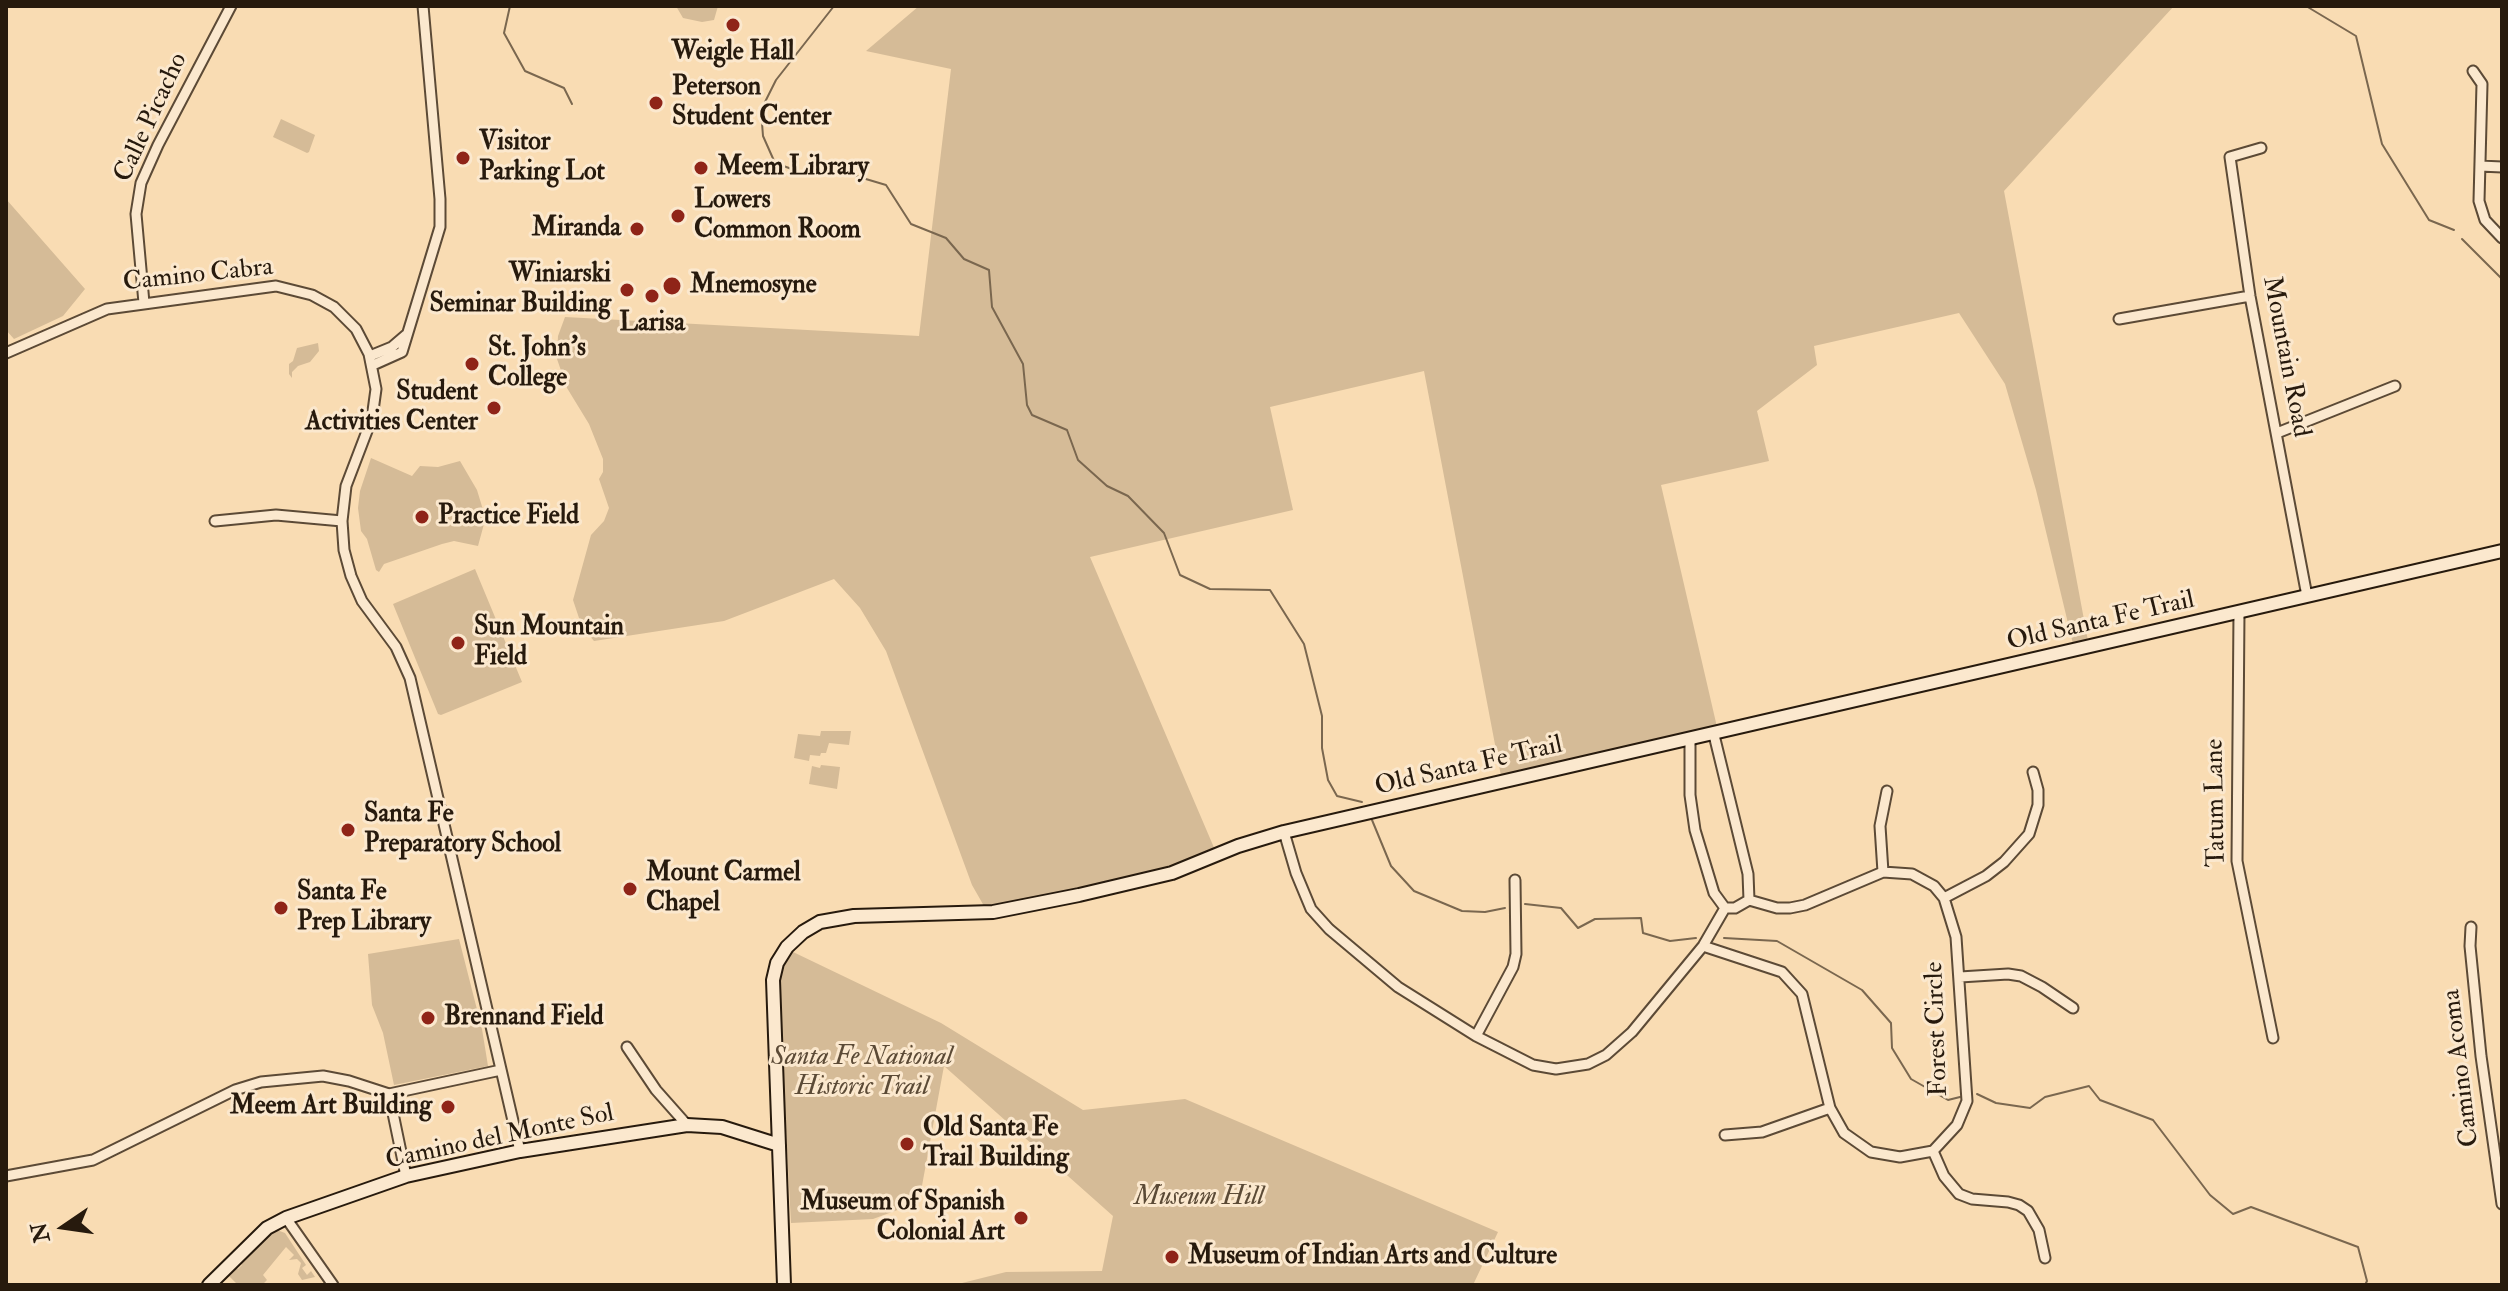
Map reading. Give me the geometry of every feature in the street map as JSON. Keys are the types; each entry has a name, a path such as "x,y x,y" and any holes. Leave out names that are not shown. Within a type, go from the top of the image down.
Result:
{"street":[{"name":"Calle Picacho","path":"144,303 136,214 141,183 231,6"},
{"path":"423,6 441,213 436,245 423,277 402,352 372,361 376,389 374,410 346,486 342,521 347,563 355,588 371,616 396,647 410,678 520,1151"},
{"path":"2473,71 2482,84 2479,201 2485,220 2502,238"},
{"name":"Mountain Road","path":"2261,148 2230,157 2250,296 2307,596"},
{"path":"2480,166 2502,167"},
{"name":"Camino Cabra","path":"6,353 95,313 144,303 276,286 303,291 334,307 356,329 372,361"},
{"path":"2119,319 2250,296"},
{"path":"2277,433 2395,386"},
{"path":"215,521 276,515 342,521"},
{"name":"Old Santa Fe Trail","path":"784,1285 772,991 777,963 791,943 820,922 843,917 959,915 1024,907 1172,873 1238,846 1284,832 2502,551"},
{"name":"Tatum Lane","path":"2239,612 2237,861 2273,1038"},
{"path":"1714,735 1748,874 1749,900"},
{"path":"1690,740 1690,795 1695,830 1714,893 1725,908"},
{"path":"1725,908 1735,908 1749,900 1777,908 1805,905 1883,872 1912,874 1934,886 1944,898 1986,876 2004,862 2029,834 2038,805 2033,772"},
{"path":"1883,872 1880,826 1887,791"},
{"path":"1284,832 1311,909 1329,929 1398,987 1476,1036 1533,1065 1556,1069 1588,1064 1606,1055 1632,1032 1703,946 1725,908"},
{"path":"1476,1036 1513,967 1516,954 1515,880"},
{"name":"Forest Circle","path":"1933,1151 1957,1125 1967,1101 1956,937 1944,898"},
{"name":"Camino Acoma","path":"2471,927 2470,946 2481,1056 2502,1204"},
{"path":"1703,946 1782,972 1802,994 1830,1108 1844,1133 1871,1152 1900,1157 1933,1151 1944,1176 1959,1194 1972,1199 2008,1202 2028,1211 2039,1230 2045,1258"},
{"path":"1960,977 2021,976 2073,1008"},
{"path":"627,1047 656,1090 687,1125"},
{"path":"6,1176 93,1160 235,1090 261,1082 323,1076 389,1094 501,1070"},
{"path":"389,1094 406,1176"},
{"path":"1725,1135 1762,1132 1830,1108"},
{"name":"Camino del Monte Sol","path":"209,1285 254,1238 286,1218 406,1176 520,1151 687,1125 722,1127 779,1145"},
{"path":"286,1218 333,1285"}],"green space":[{"path":"676,6 718,6 714,20 702,22 683,18"},
{"path":"919,6 2174,6 2004,191 2088,641 2073,644 2036,490 2005,384 1959,313 1814,346 1817,365 1757,411 1769,461 1661,485 1717,727 1501,776 1424,371 1270,407 1293,510 1090,557 1215,850 1166,869 984,906 972,885 886,651 860,608 834,579 724,621 594,641 582,627 573,600 591,535 604,521 609,508 599,479 603,472 603,459 589,424 567,388 557,359 558,336 565,317 919,336 951,69 866,51"},
{"path":"281,119 315,135 309,152 273,137"},
{"path":"6,199 85,289 63,316 14,339 6,330"},
{"path":"318,343 319,351 310,362 292,372 292,378 289,364 297,348"},
{"name":"Practice Field","path":"371,458 412,476 420,466 438,467 460,461 477,490 484,513 478,546 454,541 384,564 379,572 376,570 367,539 361,531 358,508"},
{"name":"Sun Mountain Field","path":"475,569 522,682 441,715 393,604"},
{"path":"821,731 851,731 849,745 829,743 826,753 810,755 809,761 794,758 798,734 820,736"},
{"path":"821,765 840,767 837,789 809,784 812,766 820,768"},
{"name":"Brennand Field","path":"459,939 488,1066 394,1085 383,1033 372,1005 368,954"},
{"name":"Museum Hill","path":"791,951 941,1023 1083,1110 1185,1099 1498,1232 1473,1285 954,1285 1006,1272 1102,1271 1113,1216 944,1066 919,1202 873,1219 791,1223 778,984"},
{"path":"269,1231 285,1233 306,1265 302,1268 307,1275 311,1271 315,1277 302,1280 298,1274 301,1263 297,1259 289,1260 294,1255 286,1247 263,1275 267,1280 265,1285 238,1285 228,1275 235,1267 238,1269 242,1265 239,1261"}],"waterway":[{"path":"510,6 504,33 525,71 564,88 572,104"},
{"path":"834,6 776,80 761,110 763,136 775,163 803,173 839,171 886,185 911,224 946,238 964,259 989,270 992,307 1023,364 1027,405 1032,415 1067,430 1078,460 1107,486 1128,496 1164,533 1180,575 1210,589 1270,590 1304,644 1322,716 1322,748 1328,780 1337,796 1362,802"},
{"path":"2306,6 2356,36 2382,144 2429,220 2454,230"},
{"path":"2462,239 2502,279"},
{"path":"1372,820 1391,866 1414,891 1462,911 1485,912 1505,908"},
{"path":"1525,904 1561,908 1578,928 1595,919 1641,918 1643,933 1670,941 1696,938"},
{"path":"1724,938 1777,941 1862,990 1891,1023 1892,1048 1911,1079 1948,1100 1960,1097"},
{"path":"1977,1094 1996,1103 2030,1108 2045,1097 2089,1086 2100,1100 2153,1120 2210,1195 2233,1214 2251,1207 2358,1247 2367,1281 2365,1285"}],"place":[{"name":"Weigle Hall","path":"733,25"},
{"name":"Peterson Student Center","path":"656,103"},
{"name":"Visitor Parking Lot","path":"463,158"},
{"name":"Meem Library","path":"701,168"},
{"name":"Lowers Common Room","path":"678,216"},
{"name":"Miranda","path":"637,229"},
{"name":"Mnemosyne","path":"672,286"},
{"name":"Winiarski Seminar Building","path":"627,290"},
{"name":"Larisa","path":"652,296"},
{"name":"St. John's College","path":"472,364"},
{"name":"Student Activities Center","path":"494,408"},
{"name":"Practice Field","path":"422,517"},
{"name":"Sun Mountain Field","path":"458,643"},
{"name":"Santa Fe Preparatory School","path":"348,830"},
{"name":"Mount Carmel Chapel","path":"630,889"},
{"name":"Santa Fe Prep Library","path":"281,908"},
{"name":"Brennand Field","path":"428,1018"},
{"name":"Meem Art Building","path":"448,1107"},
{"name":"Old Santa Fe Trail Building","path":"907,1144"},
{"name":"Museum of Spanish Colonial Art","path":"1021,1218"},
{"name":"Museum of Indian Arts and Culture","path":"1172,1257"}],"park label":[{"name":"Santa Fe National Historic Trail","path":"862,1073"}]}
